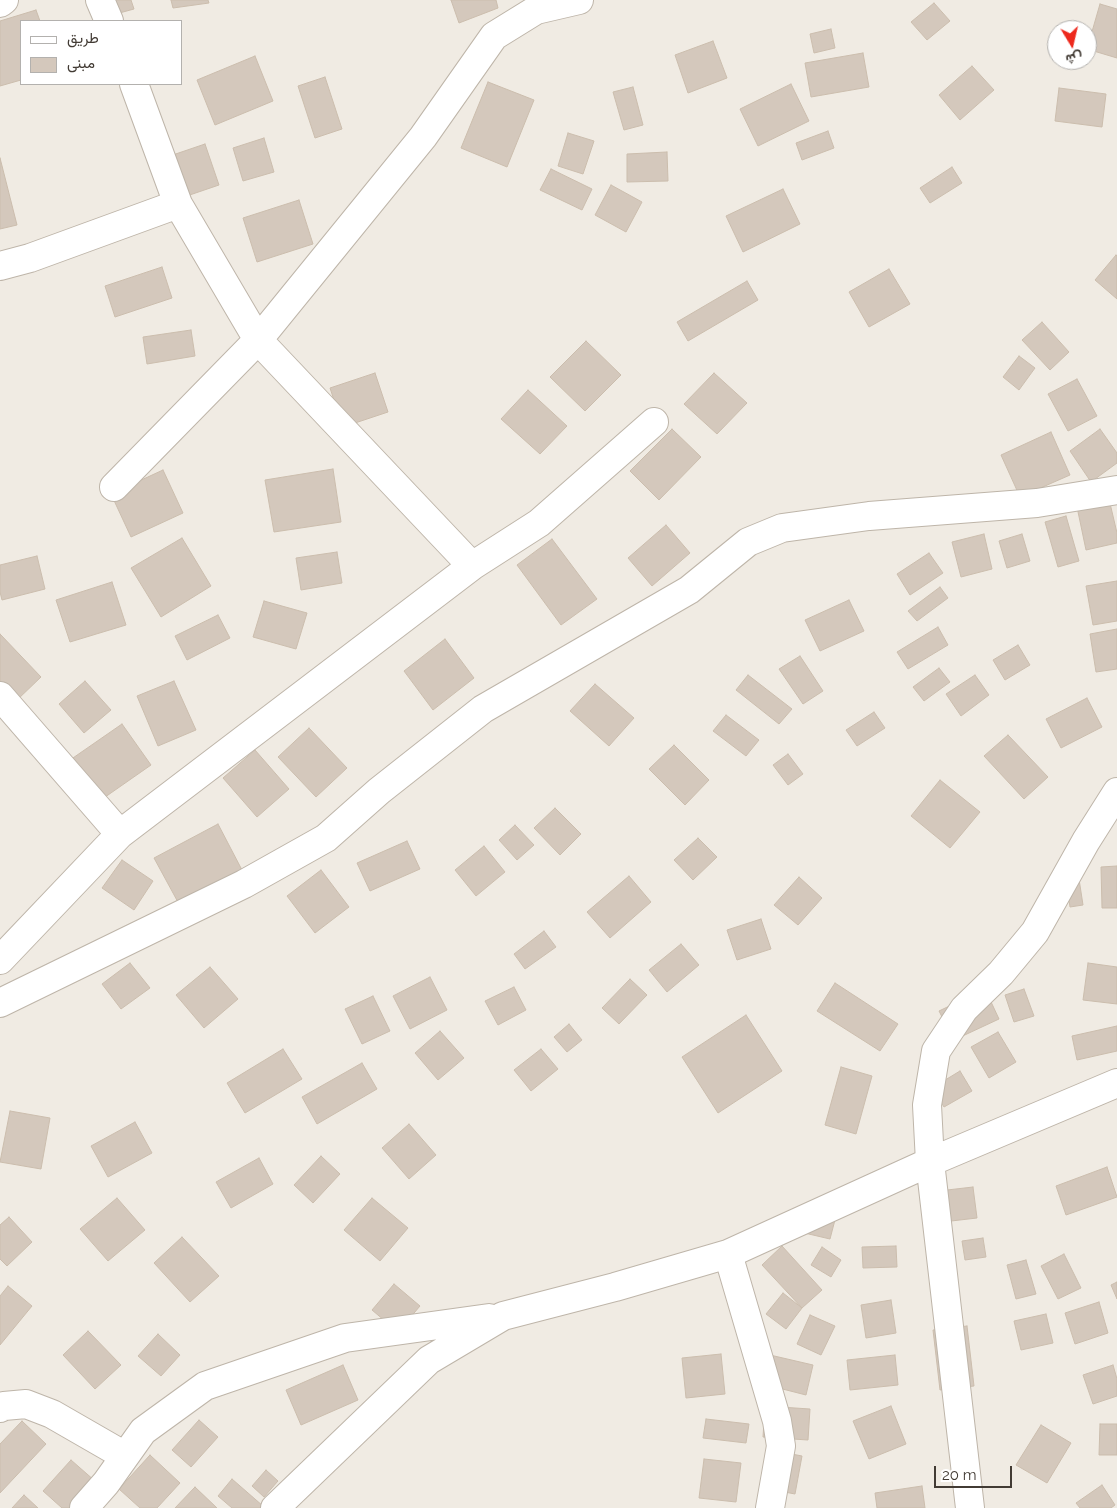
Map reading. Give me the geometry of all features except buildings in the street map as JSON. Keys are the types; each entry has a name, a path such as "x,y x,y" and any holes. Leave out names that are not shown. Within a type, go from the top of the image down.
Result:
{"street":[{"path":"0,3 4,0"},
{"path":"100,0 109,20"},
{"path":"114,487 258,340 423,137 494,36 536,10 579,0"},
{"path":"134,85 178,204 258,340 472,566"},
{"path":"0,266 30,258 178,204"},
{"path":"0,960 120,834 472,566 539,523 654,422"},
{"path":"0,1003 244,884 326,838 379,791 483,710 689,590 748,542 782,528 869,516 1037,503 1117,490"},
{"path":"0,696 120,834"},
{"path":"970,1508 930,1162 927,1105 936,1051 964,1009 1000,973 1035,932 1086,841 1117,792"},
{"path":"84,1508 106,1483 143,1431 204,1386 345,1338 502,1316 615,1287 728,1254 930,1162 1117,1083"},
{"path":"728,1254 777,1421 781,1446 770,1508"},
{"path":"275,1508 429,1360 502,1316"},
{"path":"0,1408 26,1404 52,1414 125,1456"}]}
